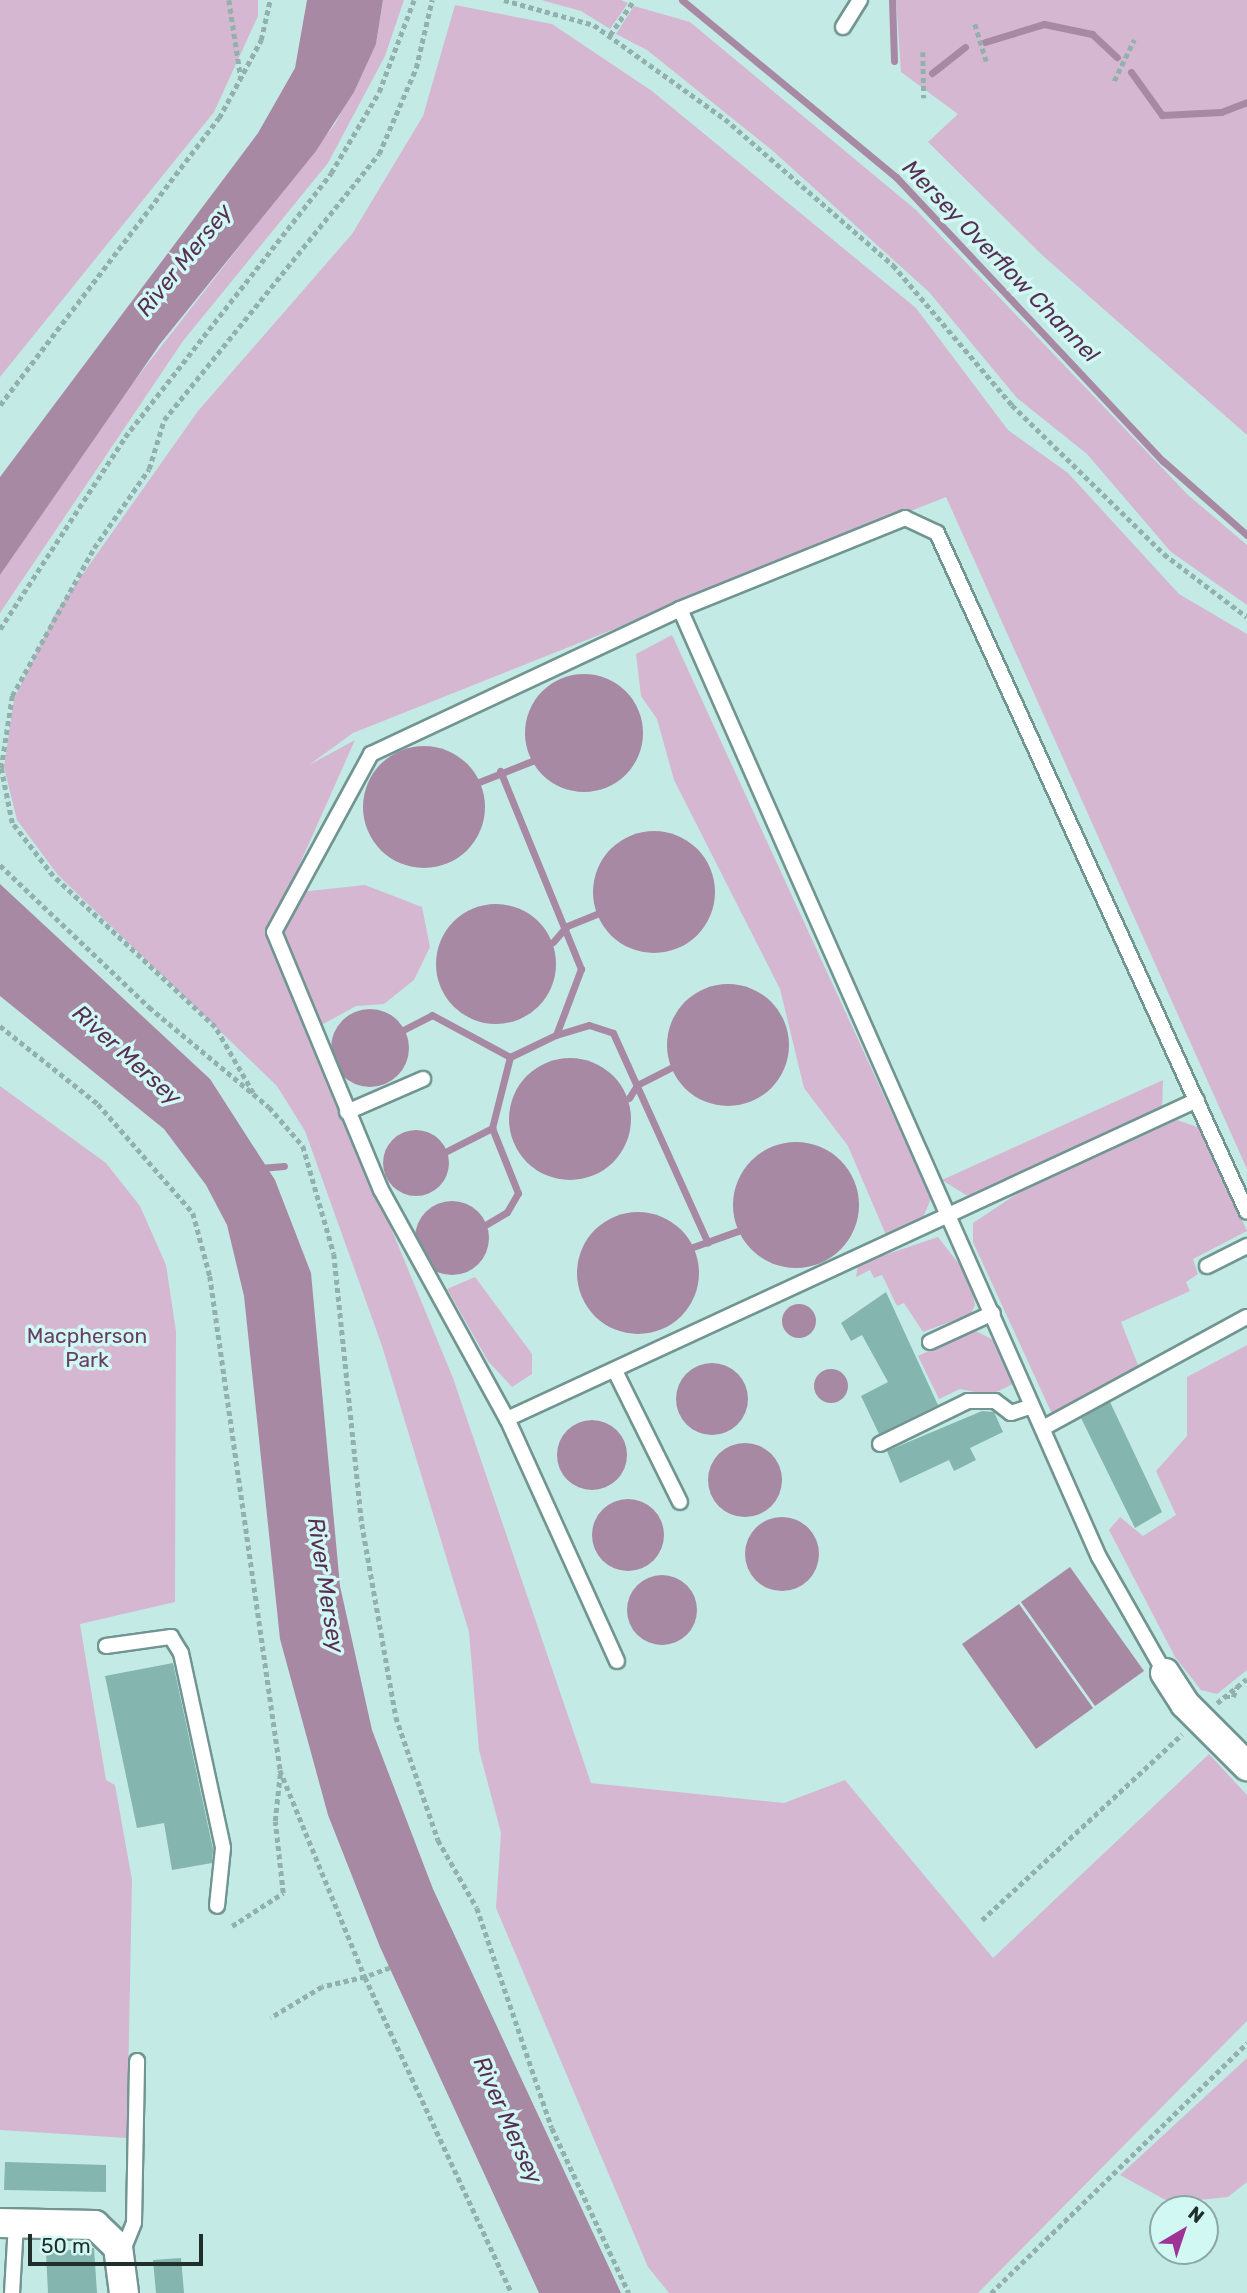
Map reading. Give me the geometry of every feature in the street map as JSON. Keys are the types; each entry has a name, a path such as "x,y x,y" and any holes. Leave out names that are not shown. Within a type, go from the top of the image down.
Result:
{"street":[{"path":"1165,1673 1199,1719 1247,1766"},
{"path":"8,2223 95,2225 121,2255 124,2293"}],"lane":[{"path":"843,27 860,0"},
{"path":"617,1661 507,1419 381,1189 274,932 371,754 680,609 905,518 937,533 1247,1212"},
{"path":"680,609 951,1216 1099,1557 1165,1673"},
{"path":"347,1112 423,1079"},
{"path":"507,1419 1197,1100"},
{"path":"1207,1266 1247,1246"},
{"path":"930,1342 993,1313"},
{"path":"1043,1428 1247,1317"},
{"path":"615,1371 680,1502"},
{"path":"880,1444 968,1401 995,1401 1011,1413 1032,1406"},
{"path":"106,1646 171,1637 181,1653 223,1848 217,1906"},
{"path":"121,2255 134,2222 137,2061"},
{"path":"8,2223 12,2293"}],"path":[{"path":"229,0 241,79"},
{"path":"0,405 187,163 241,79 261,40 270,0"},
{"path":"0,628 125,437 331,173 379,92 414,0"},
{"path":"253,1094 215,1027 53,876 12,823 1,768 4,744 12,696 94,548 149,469 164,421 379,154 416,68 432,0"},
{"path":"504,0 610,35 725,119 892,265 1012,405 1164,554 1247,617"},
{"path":"610,35 634,0"},
{"path":"975,24 986,61"},
{"path":"1114,81 1135,40"},
{"path":"923,52 924,98"},
{"path":"0,865 149,1007 253,1094 303,1146 323,1206 342,1313 362,1524 396,1717 438,1840 477,1908 552,2128 629,2293"},
{"path":"0,1026 98,1104 193,1213 210,1276 280,1770 275,1821 283,1893 232,1926"},
{"path":"982,1920 1199,1719 1247,1679"},
{"path":"280,1770 365,1977 512,2293"},
{"path":"271,2018 322,1987 390,1968"},
{"path":"991,2293 1247,2043"}],"green space":[{"path":"0,0 258,0 258,16 214,112 0,377"},
{"path":"383,0 404,0 385,56 328,163 183,341 0,613 0,575 124,394 335,124 376,44"},
{"path":"541,0 621,0 628,3 610,29 581,11"},
{"path":"896,0 1247,0 1247,435 1042,255 928,142 958,114 901,72"},
{"path":"455,5 552,24 652,91 916,308 1008,430 1068,473 1179,594 1247,634 1247,1169 946,497 353,733 309,765 355,740 269,933 453,1378 591,1783 784,1803 845,1780 993,1958 1209,1754 1247,1795 1247,2021 978,2293 669,2293 648,2267 496,1908 501,1833 479,1750 469,1632 382,1346 305,1131 277,1086 58,875 17,820 4,767 14,699 56,612 198,411 352,234 423,116"},
{"path":"634,6 690,22 916,210 1188,495 1247,545 1247,605 1171,552 1087,454 1017,398 929,292 773,151 647,50 616,34"},
{"path":"672,635 931,1198 923,1218 886,1235 848,1146 804,1088 780,989 674,780 657,719 641,696 636,654"},
{"path":"365,885 422,907 430,947 414,980 384,1004 356,1006 316,1028 279,934 300,892"},
{"path":"1163,1080 1162,1111 981,1194 966,1195 942,1180"},
{"name":"Macpherson Park","path":"0,1086 106,1163 140,1206 166,1265 176,1331 175,1602 80,1624 106,1780 115,1785 132,1880 127,2138 0,2130"},
{"path":"1177,1120 1200,1128 1247,1231 1193,1259 1198,1274 1186,1282 1190,1291 1121,1322 1140,1370 1052,1414 973,1242 973,1223 1026,1188"},
{"path":"938,1237 970,1278 975,1305 971,1314 923,1332 904,1303 897,1306 882,1275 874,1278 870,1270 856,1277 858,1264"},
{"path":"475,1277 532,1354 532,1374 512,1387 488,1361 447,1289"},
{"path":"974,1330 1001,1344 1013,1384 990,1395 960,1389 939,1399 918,1356"},
{"path":"1247,1345 1247,1670 1217,1694 1201,1690 1175,1657 1109,1530 1120,1517 1143,1536 1176,1515 1156,1471 1187,1436 1187,1377"},
{"path":"1247,2058 1247,2182 1228,2197 1156,2195 1120,2175"}],"water":[{"name":"River Mersey","path":"307,0 383,0 376,44 354,92 316,151 160,344 0,575 0,477 258,133 295,68"},
{"path":"584,674 607,678 626,691 639,710 643,733 639,756 626,775 607,788 584,792 561,788 542,775 529,756 525,733 529,710 542,691 561,678"},
{"path":"424,746 447,751 467,764 480,784 485,807 480,830 467,850 447,863 424,868 401,863 381,850 368,830 363,807 368,784 381,764 401,751"},
{"path":"654,831 677,836 697,849 710,869 715,892 710,915 697,935 677,948 654,953 631,948 611,935 598,915 593,892 598,869 611,849 631,836"},
{"name":"River Mersey","path":"0,884 210,1079 275,1180 311,1273 340,1586 372,1730 433,1889 621,2293 539,2293 380,1947 328,1815 280,1639 244,1296 227,1225 206,1185 164,1129 0,996"},
{"path":"496,904 519,909 538,922 551,941 556,964 551,987 538,1006 519,1019 496,1024 473,1019 454,1006 441,987 436,964 441,941 454,922 473,909"},
{"path":"728,984 751,989 771,1002 784,1022 789,1045 784,1068 771,1088 751,1101 728,1106 705,1101 685,1088 672,1068 667,1045 672,1022 685,1002 705,989"},
{"path":"362,1009 378,1009 392,1015 403,1026 409,1040 409,1056 403,1070 392,1081 378,1087 362,1087 348,1081 337,1070 331,1056 331,1040 337,1026 348,1015"},
{"path":"570,1058 594,1062 613,1076 627,1095 631,1119 627,1143 613,1162 594,1176 570,1180 546,1176 527,1162 513,1143 509,1119 513,1095 527,1076 546,1062"},
{"path":"422,1130 440,1139 447,1150 447,1176 440,1187 429,1194 410,1196 392,1187 385,1176 383,1157 392,1139 403,1132"},
{"path":"796,1142 820,1147 841,1160 854,1181 859,1205 854,1229 841,1250 820,1263 796,1268 772,1263 751,1250 738,1229 733,1205 738,1181 751,1160 772,1147"},
{"path":"445,1201 459,1201 473,1207 483,1217 489,1238 487,1252 473,1269 459,1275 445,1275 431,1269 421,1259 415,1245 415,1231 421,1217 431,1207"},
{"path":"638,1212 661,1217 681,1230 694,1250 699,1273 694,1296 681,1316 661,1329 638,1334 615,1329 595,1316 582,1296 577,1273 582,1250 595,1230 615,1217"},
{"path":"799,1304 811,1309 816,1321 811,1333 799,1338 787,1333 782,1321 787,1309"},
{"path":"712,1363 732,1369 742,1379 748,1399 742,1419 732,1429 712,1435 692,1429 682,1419 676,1399 682,1379 692,1369"},
{"path":"831,1369 843,1374 848,1386 843,1398 831,1403 819,1398 814,1386 819,1374"},
{"path":"599,1420 612,1426 621,1435 625,1441 625,1469 617,1480 606,1488 585,1490 567,1480 559,1469 557,1448 567,1430 578,1422"},
{"path":"745,1443 766,1449 776,1459 782,1480 776,1501 766,1511 745,1517 724,1511 714,1501 708,1480 714,1459 724,1449"},
{"path":"628,1499 648,1505 658,1515 664,1535 658,1555 648,1565 628,1571 608,1565 598,1555 592,1535 598,1515 608,1505"},
{"path":"782,1517 803,1523 813,1533 819,1554 813,1575 803,1585 782,1591 761,1585 751,1575 745,1554 751,1533 761,1523"},
{"path":"1070,1567 1144,1671 1095,1706 1021,1602"},
{"path":"662,1575 687,1585 697,1610 687,1635 662,1645 637,1635 627,1610 637,1585"},
{"path":"1019,1604 1093,1708 1036,1749 962,1644"}],"building":[{"path":"886,1292 938,1405 879,1434 861,1396 888,1382 862,1335 851,1341 841,1323"},
{"path":"1110,1402 1162,1512 1135,1528 1081,1418"},
{"path":"982,1411 994,1412 1003,1432 970,1448 976,1460 954,1471 949,1460 900,1483 887,1451"},
{"path":"173,1663 213,1849 212,1863 172,1870 164,1823 137,1828 105,1676"},
{"path":"5,2162 106,2165 106,2192 4,2190"},
{"path":"94,2248 97,2293 48,2293 46,2252"},
{"path":"181,2258 184,2293 156,2293 153,2260"}],"waterway":[{"name":"Mersey Overflow Channel","path":"682,0 896,177 1163,461 1247,535"},
{"path":"892,0 894,61"},
{"path":"985,42 1044,24 1092,34 1117,57"},
{"path":"932,73 965,47"},
{"path":"1131,72 1162,115 1221,112 1247,102"},
{"path":"479,782 532,761"},
{"path":"405,1029 432,1015 510,1057 556,1035 581,969 500,771"},
{"path":"553,942 567,926 597,914"},
{"path":"556,1035 589,1025 613,1033 708,1243"},
{"path":"447,1151 492,1128 510,1057"},
{"path":"629,1098 637,1085 671,1068"},
{"path":"487,1224 507,1212 518,1193 492,1128"},
{"path":"260,1168 284,1166"},
{"path":"693,1247 738,1231"}]}
